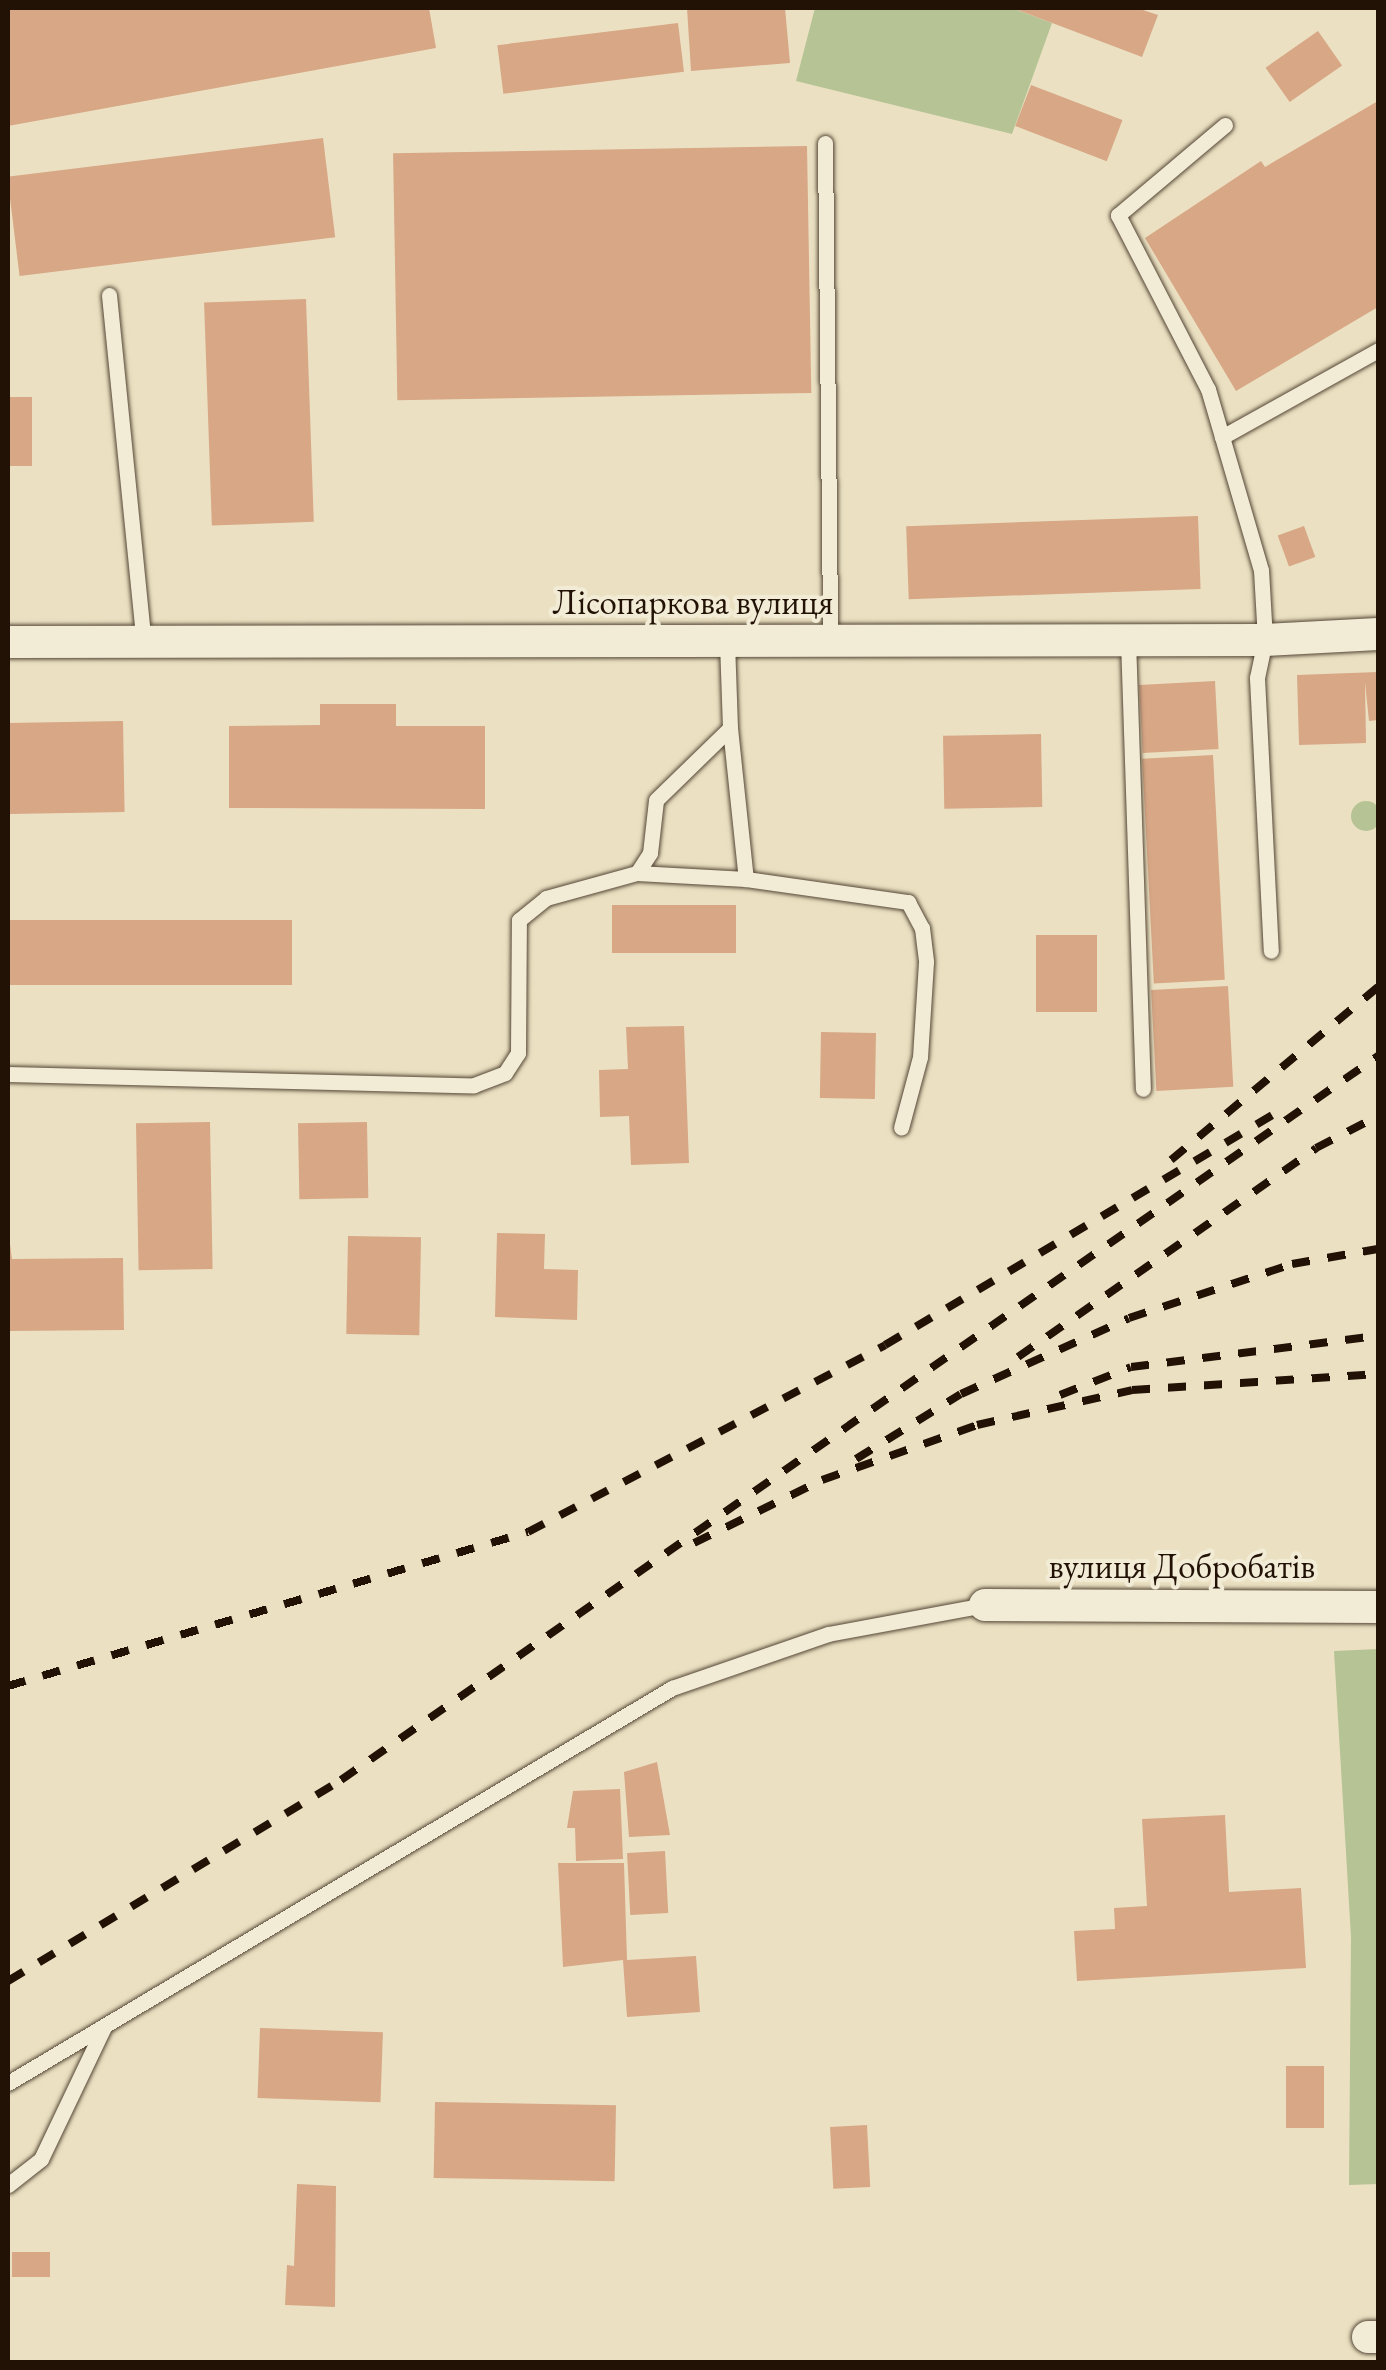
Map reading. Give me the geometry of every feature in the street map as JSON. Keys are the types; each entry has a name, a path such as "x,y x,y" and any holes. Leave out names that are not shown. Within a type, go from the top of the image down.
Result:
{"street":[{"name":"Лісопаркова вулиця","path":"8,642 1265,640 1378,634"},
{"name":"вулиця Добробатів","path":"984,1606 1378,1607"}],"lane":[{"path":"1226,125 1118,216 1208,389 1262,570 1265,640 1257,678 1271,952"},
{"path":"825,143 830,642"},
{"path":"109,295 144,643"},
{"path":"1222,437 1378,350"},
{"path":"1128,640 1143,1089"},
{"path":"726,642 730,728 746,880"},
{"path":"636,874 650,852 656,800 730,728"},
{"path":"8,1074 474,1085 506,1073 518,1053 519,920 546,898 636,874 746,880 908,902 922,928 926,962 920,1057 901,1128"},
{"path":"8,2083 570,1743 672,1688 828,1634 984,1606"},
{"path":"8,2185 41,2159 104,2027"}],"green space":[{"path":"815,8 1012,8 1052,23 1012,134 796,81"},
{"path":"1366,801 1377,805 1381,816 1377,827 1366,831 1355,827 1351,816 1355,805"},
{"path":"1378,1649 1378,2184 1349,2185 1351,1937 1334,1651"}],"building":[{"path":"8,8 429,8 436,48 8,126"},
{"path":"687,8 785,8 790,63 691,71"},
{"path":"1013,8 1137,8 1158,15 1142,57"},
{"path":"678,23 684,72 503,94 497,45"},
{"path":"1318,31 1342,65 1290,102 1266,68"},
{"path":"1031,85 1122,120 1107,161 1015,126"},
{"path":"1378,101 1378,307 1236,391 1145,238 1261,161 1265,167"},
{"path":"323,138 335,237 20,276 8,177"},
{"path":"807,146 811,393 397,400 393,153"},
{"path":"306,299 314,522 212,525 204,303"},
{"path":"8,397 32,397 32,466 8,466"},
{"path":"1198,516 1201,589 909,599 906,526"},
{"path":"1304,526 1315,557 1289,567 1278,536"},
{"path":"1378,672 1378,720 1369,721 1365,682 1366,743 1299,745 1297,675"},
{"path":"1215,681 1219,749 1143,753 1139,685"},
{"path":"320,704 396,704 396,726 485,726 485,809 229,808 229,726 320,725"},
{"path":"123,721 125,812 10,814 8,723"},
{"path":"1041,734 1042,807 944,809 943,736"},
{"path":"1213,755 1225,980 1154,983 1142,759"},
{"path":"612,905 736,905 736,953 612,953"},
{"path":"8,920 292,920 292,985 8,985"},
{"path":"1036,935 1097,935 1097,1012 1036,1012"},
{"path":"1228,986 1233,1087 1156,1091 1151,990"},
{"path":"684,1026 689,1163 631,1165 629,1116 600,1117 599,1070 628,1069 626,1027"},
{"path":"821,1032 876,1033 875,1099 820,1098"},
{"path":"210,1122 213,1269 139,1270 136,1123"},
{"path":"367,1122 368,1198 299,1199 298,1123"},
{"path":"8,1229 12,1259 123,1258 124,1330 8,1331"},
{"path":"497,1233 545,1234 544,1269 578,1270 577,1320 495,1317"},
{"path":"348,1236 421,1237 419,1335 346,1334"},
{"path":"657,1762 670,1835 629,1837 624,1772"},
{"path":"620,1789 623,1859 576,1861 575,1828 567,1828 573,1791"},
{"path":"1225,1815 1229,1892 1301,1888 1306,1968 1077,1981 1074,1931 1115,1929 1114,1908 1147,1906 1142,1819"},
{"path":"665,1851 668,1913 630,1915 627,1853"},
{"path":"558,1863 624,1863 627,1960 696,1956 700,2012 627,2017 623,1960 563,1967"},
{"path":"260,2028 383,2032 380,2102 258,2098"},
{"path":"1286,2066 1324,2066 1324,2128 1286,2128"},
{"path":"435,2102 616,2105 615,2181 434,2178"},
{"path":"867,2125 870,2187 833,2189 830,2127"},
{"path":"297,2184 336,2186 335,2307 285,2305 287,2265 294,2266"},
{"path":"12,2252 50,2252 50,2277 12,2277"}],"railway":[{"path":"1171,1160 1378,987"},
{"path":"8,1981 341,1780 1378,1056"},
{"path":"8,1686 528,1532 885,1345 1276,1113"},
{"path":"1018,1357 1316,1148 1378,1116"},
{"path":"856,1459 961,1394 1129,1318 1292,1264 1378,1249"},
{"path":"1060,1395 1131,1367 1378,1336"},
{"path":"694,1543 822,1480 977,1425 1132,1390 1378,1374"}]}
